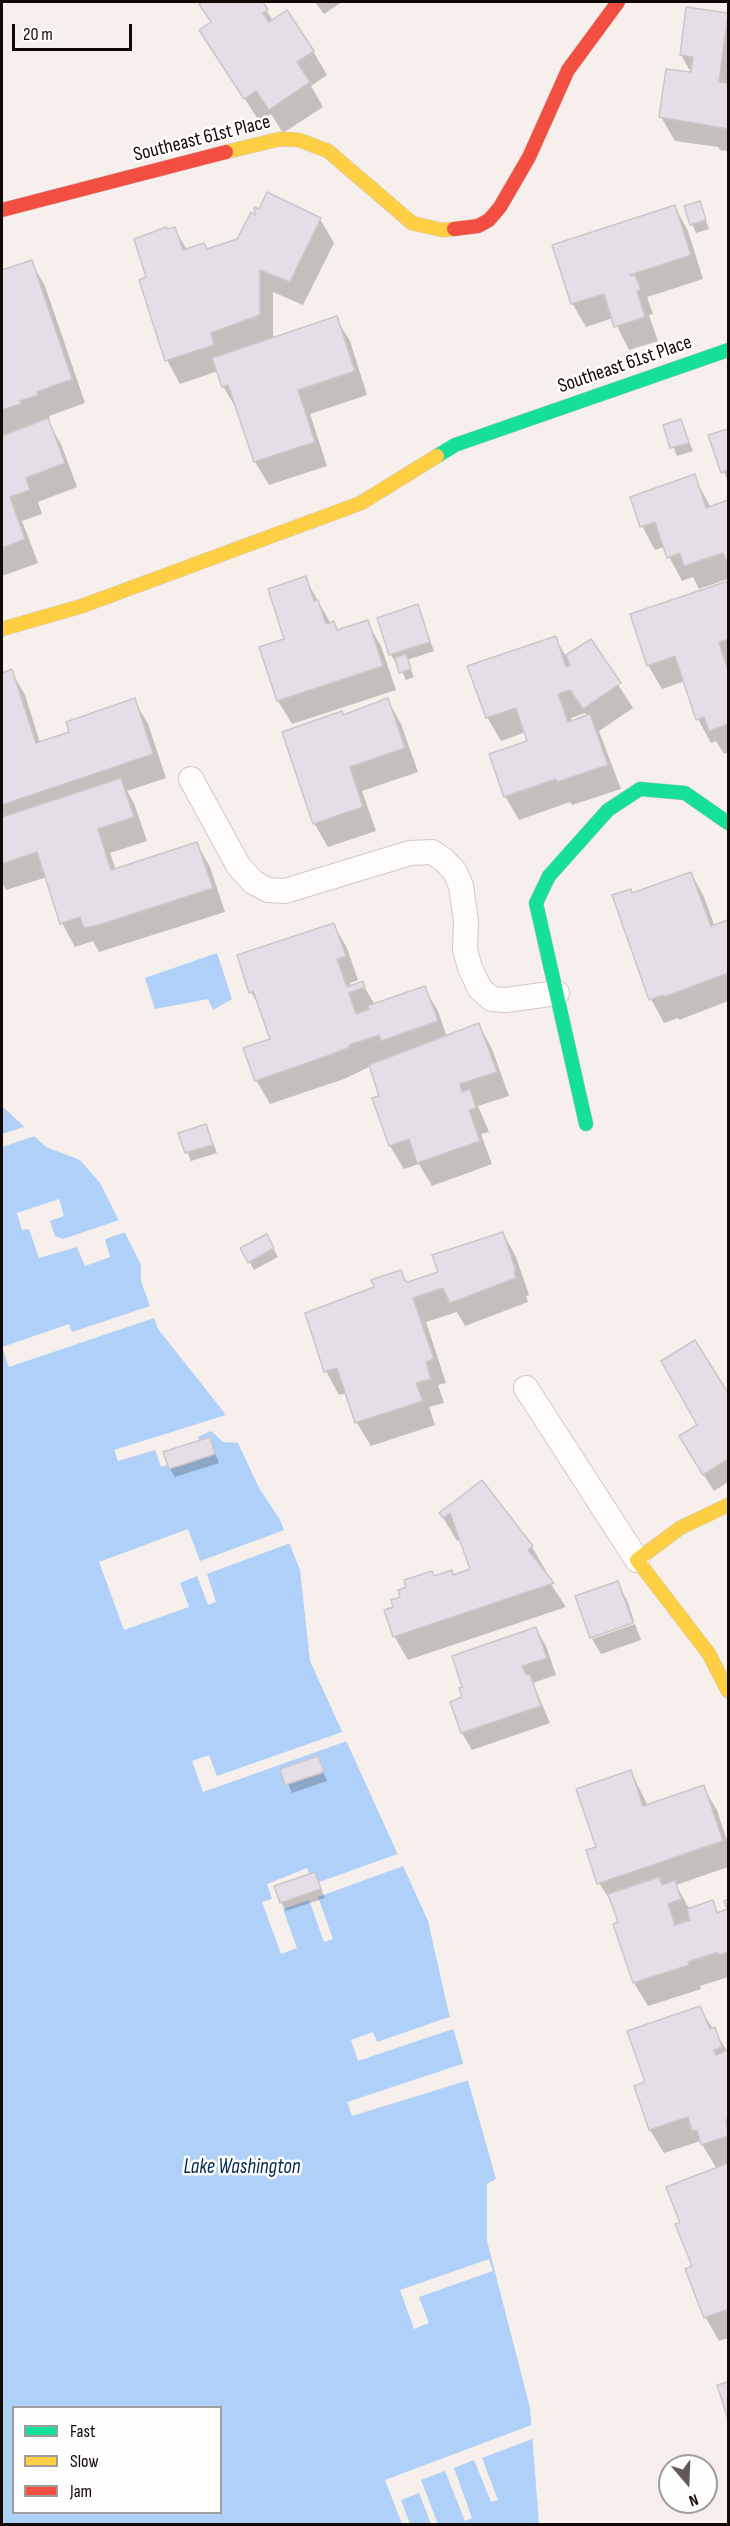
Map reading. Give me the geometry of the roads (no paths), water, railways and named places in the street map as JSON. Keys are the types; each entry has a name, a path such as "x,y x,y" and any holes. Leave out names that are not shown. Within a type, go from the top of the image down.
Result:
{"street":[{"name":"Southeast 61st Place","path":"2,210 280,139 299,140 328,151 412,223 442,230 460,230 478,226 489,220 500,207 529,157 568,70 618,2"},
{"name":"Southeast 61st Place","path":"2,628 82,606 361,503 455,445 729,350"},
{"path":"586,1124 536,903 549,876 608,810 640,789 685,793 729,823"},
{"path":"729,1505 680,1528 637,1560 709,1654 729,1691"}],"lane":[{"path":"191,779 238,865 253,882 268,890 285,891 410,853 432,852 444,860 455,872 461,886 466,921 465,950 480,990 492,999 506,1000 557,993"},
{"path":"526,1388 637,1560"}],"water":[{"path":"217,953 232,999 213,1010 208,999 155,1009 145,978"},
{"name":"Lake Washington","path":"2,1106 46,1147 80,1160 100,1183 141,1265 141,1281 158,1329 223,1411 259,1488 280,1520 300,1570 310,1661 428,1921 448,2010 496,2179 487,2184 487,2241 530,2408 539,2524 2,2524"}]}
